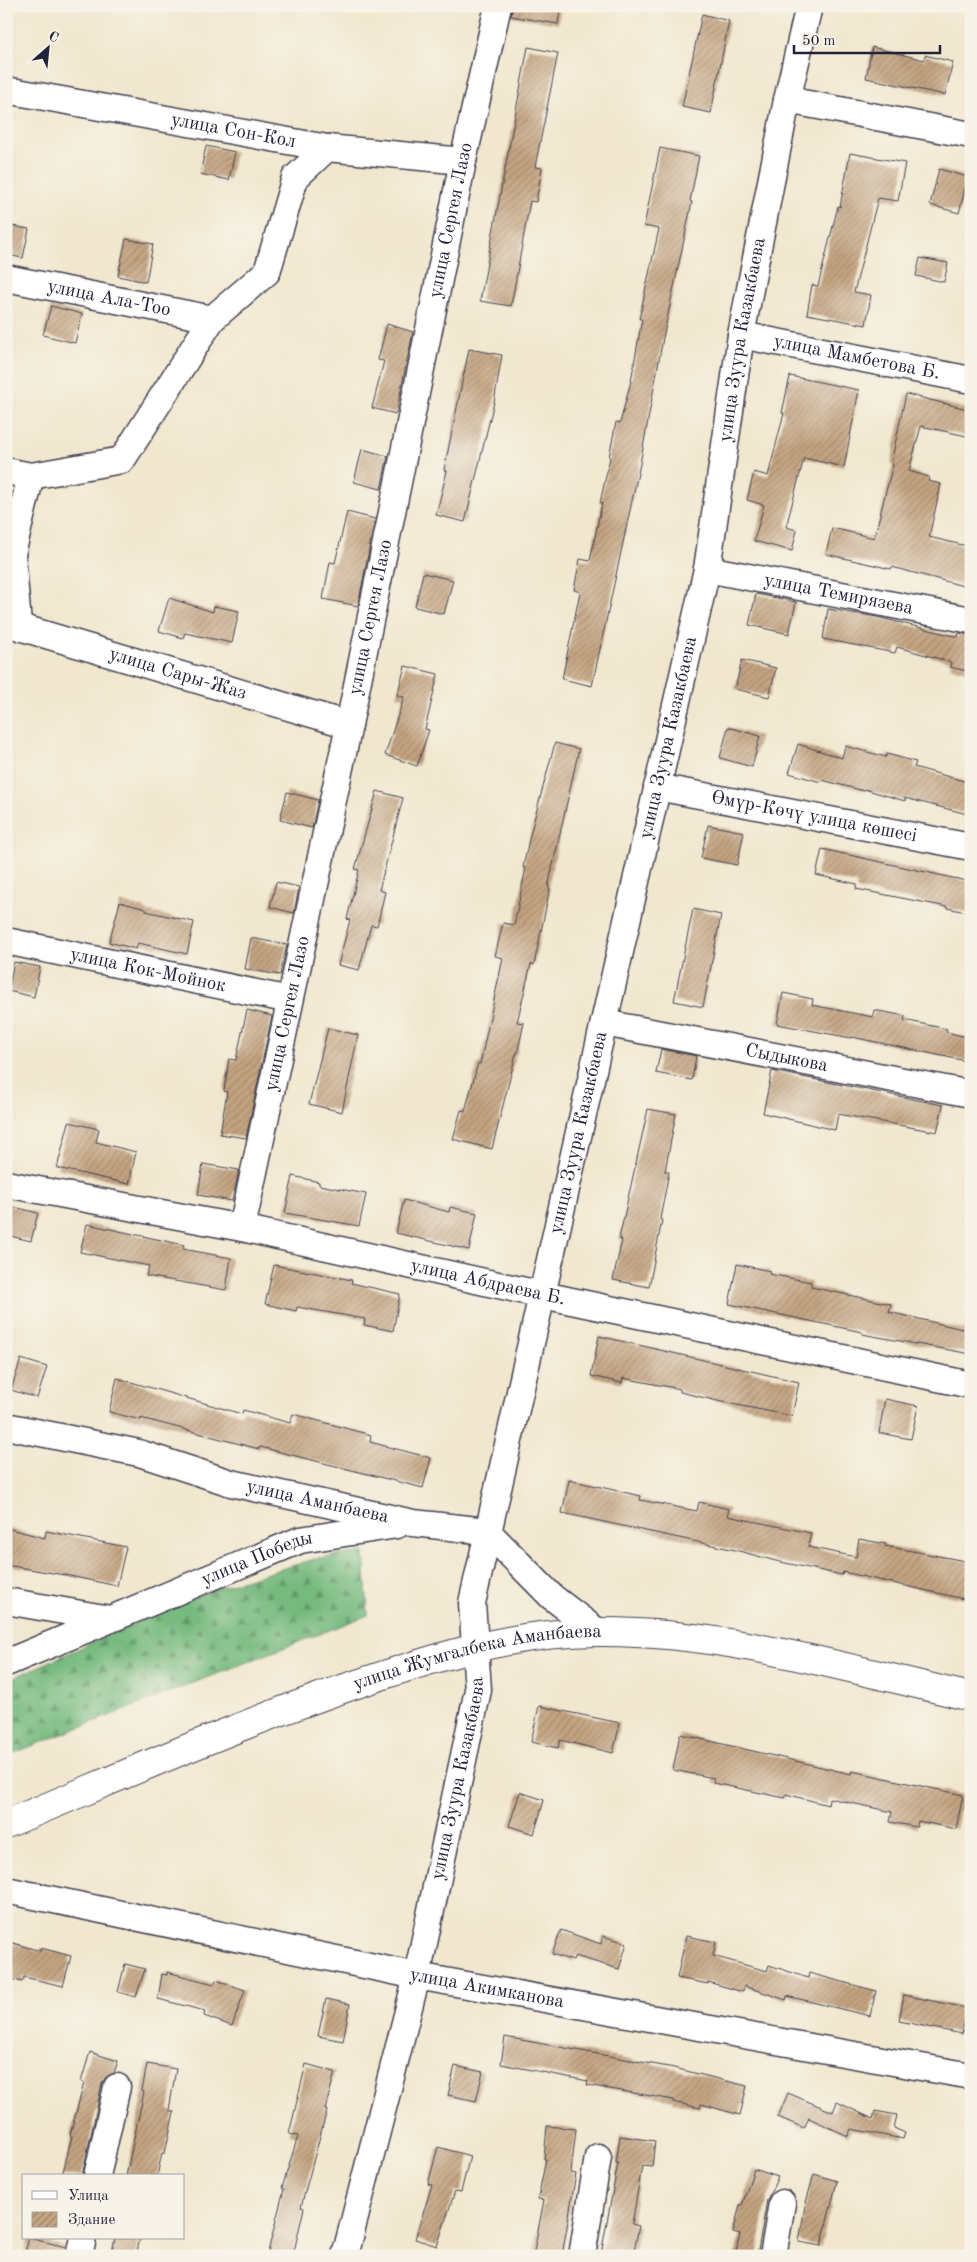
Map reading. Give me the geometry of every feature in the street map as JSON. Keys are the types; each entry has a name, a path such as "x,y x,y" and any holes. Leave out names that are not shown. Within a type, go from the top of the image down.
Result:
{"main road":[{"name":"улица Жумгалбека Аманбаева","path":"6,1824 276,1712 424,1661 476,1647 532,1636 598,1632 671,1635 763,1649 971,1697"}],"street":[{"name":"улица Сергея Лазо","path":"242,1228 349,725 463,161 498,6"},
{"name":"улица Зуура Казакбаева","path":"345,2256 417,1976 478,1690 472,1603 706,569 741,335 787,100 809,6"},
{"name":"улица Сон-Кол","path":"6,90 327,148 463,161"},
{"path":"787,100 971,135"},
{"path":"12,624 12,554 18,473 122,460 212,319 267,272 295,178 327,148"},
{"name":"улица Ала-Тоо","path":"6,278 212,319"},
{"name":"улица Мамбетова Б.","path":"741,335 971,380"},
{"name":"улица Темирязева","path":"706,569 971,620"},
{"name":"улица Сары-Жаз","path":"12,624 349,725"},
{"name":"Өмүр-Көчү улица көшесі","path":"658,787 971,847"},
{"name":"улица Кок-Мойнок","path":"6,941 290,1000"},
{"name":"Сыдыкова","path":"604,1022 971,1094"},
{"name":"улица Абдраева Б.","path":"6,1184 242,1228 543,1295 971,1385"},
{"name":"улица Аманбаева","path":"6,1426 139,1452 231,1483 413,1523 487,1531"},
{"name":"улица Победы","path":"6,1663 300,1540 413,1523"},
{"path":"487,1531 552,1597 598,1632"},
{"path":"6,1601 110,1619"},
{"name":"улица Акимканова","path":"6,1890 417,1976 971,2076"},
{"path":"97,2174 117,2087"},
{"path":"582,2256 598,2157"},
{"path":"773,2256 782,2203"},
{"path":"79,2256 83,2240"}],"green space":[{"path":"364,1552 368,1615 6,1756 6,1681 208,1591 318,1558"}],"building":[{"path":"513,6 561,6 558,24 511,16"},
{"path":"702,14 729,21 711,113 682,107"},
{"path":"528,47 558,53 535,167 542,168 536,202 530,201 511,306 480,301"},
{"path":"872,47 924,60 925,55 953,62 945,95 866,78"},
{"path":"206,146 235,152 229,180 200,174"},
{"path":"660,148 699,156 690,201 692,202 663,338 640,464 592,686 562,679 580,592 574,590 580,559 590,561 616,422 620,423 631,381 642,319 639,319 659,229 644,226"},
{"path":"850,153 905,163 898,201 878,198 854,292 871,295 866,325 807,314 812,285 818,286 838,206 840,207"},
{"path":"939,169 968,177 959,213 930,205"},
{"path":"6,225 29,229 23,258 6,255"},
{"path":"126,239 153,244 146,282 118,276"},
{"path":"920,258 948,263 944,282 916,276"},
{"path":"51,306 82,314 75,343 43,335"},
{"path":"387,324 413,332 396,414 372,408 384,361 378,360"},
{"path":"469,349 502,355 494,402 465,522 436,515 447,471 444,470"},
{"path":"790,376 859,390 844,467 804,458 786,527 797,530 792,551 754,541 764,505 747,500 754,472 768,476 784,413 782,413"},
{"path":"906,394 971,410 971,437 921,426 909,471 929,477 928,481 941,484 929,537 971,547 971,588 892,567 891,569 826,554 832,528 874,538 893,464 891,463"},
{"path":"362,449 388,456 381,489 354,482"},
{"path":"347,512 375,519 358,606 323,599 330,562 335,563"},
{"path":"423,573 453,580 444,614 415,607"},
{"path":"756,594 796,602 789,634 749,625"},
{"path":"169,598 213,612 214,606 239,611 232,643 185,633 183,638 159,631"},
{"path":"828,609 877,617 958,637 959,633 971,635 971,672 950,667 951,662 897,647 895,653 823,639"},
{"path":"742,660 776,668 769,697 735,689"},
{"path":"405,666 438,674 425,729 429,730 417,766 385,755 404,697 397,696"},
{"path":"728,727 760,736 752,767 720,758"},
{"path":"555,743 579,749 548,887 550,888 534,965 531,964 517,1022 524,1023 492,1149 453,1139 461,1110 465,1111 478,1063 480,1064 503,958 495,956 503,923 514,925 526,868 523,868 530,835"},
{"path":"798,744 842,758 845,746 886,757 887,754 916,762 914,767 971,783 971,815 905,798 905,801 864,789 864,791 822,780 821,782 789,773"},
{"path":"377,791 403,798 379,890 385,892 377,926 371,925 359,970 338,965 350,920 347,919 359,870 355,869"},
{"path":"287,792 318,800 312,828 280,820"},
{"path":"708,825 744,832 737,865 701,858"},
{"path":"822,849 971,882 971,913 856,889 857,884 816,875"},
{"path":"276,882 299,887 294,913 270,907"},
{"path":"120,902 146,909 146,911 194,922 187,954 138,943 136,949 109,942"},
{"path":"693,909 721,915 703,1007 674,1001"},
{"path":"251,938 287,945 280,975 245,969"},
{"path":"14,962 40,967 34,997 8,991"},
{"path":"783,993 813,999 812,1005 873,1017 874,1010 905,1016 904,1020 947,1029 946,1032 971,1038 971,1062 852,1037 777,1024"},
{"path":"247,1010 272,1016 246,1138 220,1134 227,1092 224,1091 229,1059 236,1060"},
{"path":"328,1028 358,1035 342,1112 309,1104"},
{"path":"661,1049 696,1056 692,1080 656,1073"},
{"path":"772,1071 943,1105 937,1132 838,1114 835,1130 763,1113"},
{"path":"648,1109 676,1114 665,1171 669,1172 660,1219 662,1220 649,1287 613,1280 622,1240 619,1239"},
{"path":"69,1122 99,1129 96,1142 136,1152 129,1184 57,1168"},
{"path":"203,1164 239,1170 232,1201 198,1195"},
{"path":"293,1176 319,1182 319,1185 366,1194 359,1226 285,1213"},
{"path":"404,1200 449,1212 450,1207 477,1213 469,1250 396,1233"},
{"path":"6,1205 38,1213 31,1241 6,1235"},
{"path":"87,1224 184,1245 183,1249 231,1258 226,1290 146,1276 149,1266 80,1252"},
{"path":"737,1264 770,1271 769,1274 811,1282 811,1287 891,1304 889,1312 971,1331 971,1354 862,1334 862,1332 729,1304"},
{"path":"274,1265 352,1280 351,1283 400,1294 393,1331 364,1325 365,1319 297,1307 296,1311 265,1304"},
{"path":"599,1336 799,1382 792,1416 680,1392 680,1389 623,1378 622,1383 591,1376"},
{"path":"21,1359 47,1367 37,1398 11,1390"},
{"path":"117,1378 242,1414 243,1410 290,1423 293,1414 371,1435 370,1442 431,1458 423,1488 260,1447 259,1449 141,1418 141,1420 109,1412"},
{"path":"885,1399 918,1406 911,1439 879,1433"},
{"path":"569,1480 641,1496 640,1500 697,1511 699,1502 729,1509 727,1516 811,1533 808,1547 856,1557 859,1539 886,1544 885,1546 971,1562 964,1599 843,1572 842,1575 776,1561 735,1550 562,1513"},
{"path":"6,1528 45,1538 46,1531 126,1547 117,1586 6,1565"},
{"path":"539,1706 620,1723 613,1753 560,1740 558,1748 531,1742"},
{"path":"680,1734 851,1774 852,1771 963,1795 956,1829 918,1821 917,1827 890,1822 892,1812 829,1798 828,1805 786,1794 785,1798 713,1783 714,1778 673,1770"},
{"path":"520,1792 544,1800 534,1834 509,1826"},
{"path":"561,1930 601,1944 603,1936 627,1943 619,1969 575,1956 573,1961 552,1954"},
{"path":"686,1936 716,1942 713,1956 767,1971 769,1965 808,1978 809,1973 876,1991 870,2016 787,1996 786,2000 744,1986 743,1992 708,1982 708,1984 677,1978"},
{"path":"6,1941 40,1951 41,1948 71,1956 63,1986 24,1977 22,1982 6,1978"},
{"path":"125,1964 145,1969 136,1997 118,1992"},
{"path":"167,1972 214,1984 216,1980 245,1990 232,2026 204,2016 205,2011 158,1999 162,1974 167,1975"},
{"path":"904,1995 967,2008 962,2034 899,2021"},
{"path":"326,1999 350,2004 343,2041 318,2036"},
{"path":"505,2037 674,2068 747,2086 740,2115 701,2104 700,2108 673,2102 674,2100 587,2085 588,2081 501,2064"},
{"path":"90,2052 118,2061 114,2073 106,2077 102,2084 82,2174 62,2174 72,2136 70,2135 84,2083 81,2082"},
{"path":"147,2064 176,2069 169,2110 174,2112 165,2153 162,2153 157,2174 126,2174 144,2092 142,2091"},
{"path":"306,2064 335,2072 325,2110 327,2110 301,2207 304,2208 293,2256 267,2256 284,2189 282,2188 298,2136 289,2134"},
{"path":"455,2066 483,2072 476,2101 448,2095"},
{"path":"788,2093 833,2112 837,2102 873,2119 875,2111 897,2115 894,2128 905,2133 903,2139 851,2129 848,2136 809,2118 804,2128 778,2117"},
{"path":"547,2126 576,2129 571,2173 576,2174 562,2256 533,2256 544,2200 538,2199 546,2159 544,2159"},
{"path":"620,2136 655,2141 652,2167 642,2166 632,2224 639,2226 633,2256 601,2254 618,2163 616,2163"},
{"path":"438,2147 470,2156 461,2192 455,2191 437,2246 415,2239 432,2185 428,2184"},
{"path":"754,2169 778,2177 767,2200 757,2256 735,2256 740,2234 733,2232 740,2205 742,2205"},
{"path":"814,2174 837,2181 821,2246 799,2242 805,2206"},
{"path":"28,2240 37,2240 66,2247 64,2256 24,2256"},
{"path":"115,2240 140,2240 136,2256 111,2256"}]}
